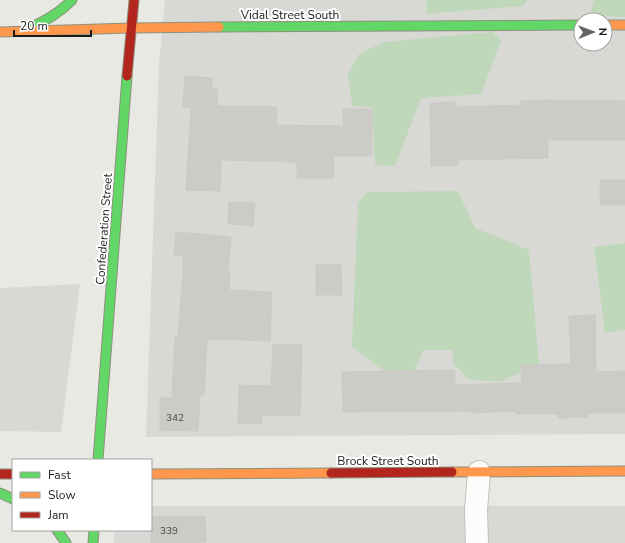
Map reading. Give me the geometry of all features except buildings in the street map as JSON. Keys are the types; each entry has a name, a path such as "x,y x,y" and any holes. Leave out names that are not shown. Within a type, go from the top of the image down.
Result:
{"main road":[{"path":"17,32 48,20 72,0"},
{"name":"Confederation Street","path":"98,459 134,0"},
{"name":"Vidal Street South","path":"0,31 17,32 131,28 573,25"},
{"path":"613,25 625,25"},
{"name":"Brock Street South","path":"152,474 625,471"},
{"path":"0,474 12,474"},
{"path":"0,493 12,499"},
{"path":"58,531 66,543"},
{"path":"93,543 94,531"}],"street":[{"path":"477,543 476,510 479,472"}],"shaded area":[{"path":"165,0 625,0 625,434 146,437 159,64"},
{"path":"80,284 61,432 0,431 0,288"},
{"path":"152,506 625,506 625,543 114,543 114,531 152,531"}],"green space":[{"path":"427,0 527,0 523,6 426,14"},
{"path":"594,0 625,0 625,17 613,16 613,12 591,12"},
{"path":"493,32 501,41 481,94 421,98 395,166 375,165 372,107 352,106 348,74 359,54 384,42"},
{"path":"458,191 475,228 529,250 539,364 499,382 468,379 454,364 452,350 423,350 411,379 394,378 352,347 358,203 367,192"},
{"path":"625,243 625,330 605,333 594,247"}],"traffic: fast":[{"path":"28,28 52,17 72,0"},
{"path":"219,27 573,25"},
{"path":"98,459 127,76"},
{"path":"0,493 12,499"},
{"path":"58,531 66,543"},
{"path":"93,543 94,531"}],"traffic: slow":[{"path":"613,25 625,25"},
{"path":"0,32 219,27"},
{"path":"452,472 625,471"},
{"path":"152,474 331,473"}],"traffic: jam":[{"path":"127,76 134,0"},
{"path":"331,473 452,472"},
{"path":"0,474 12,474"}]}
